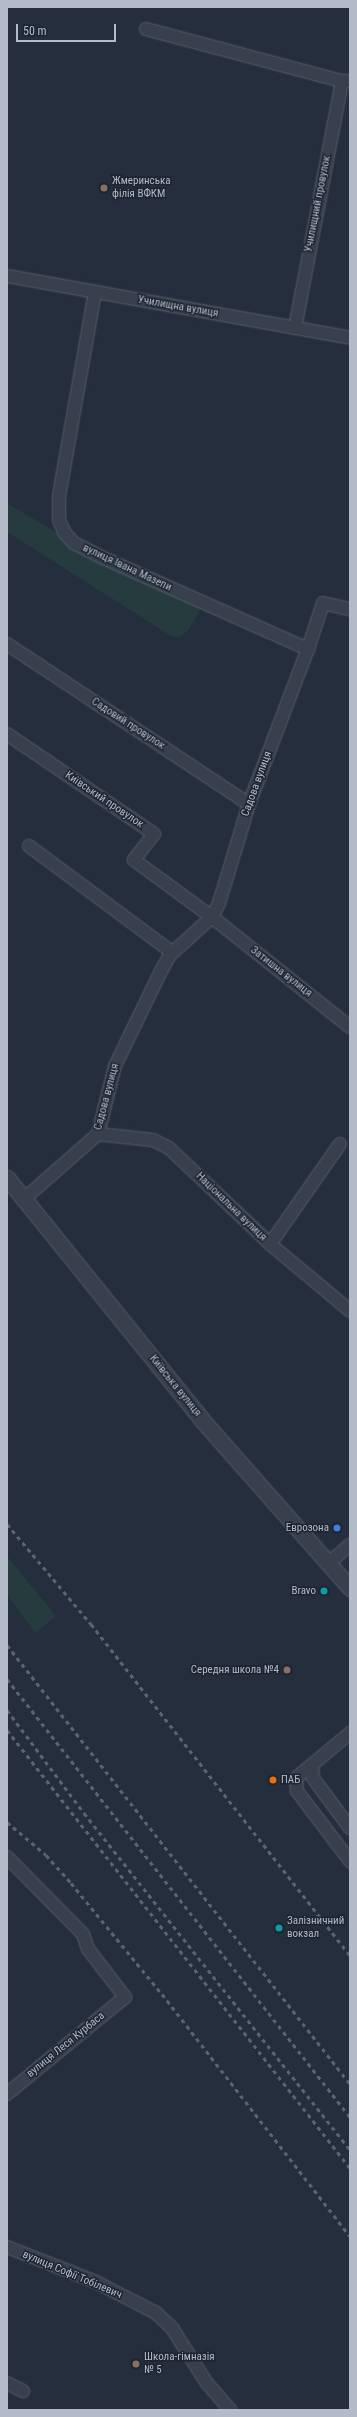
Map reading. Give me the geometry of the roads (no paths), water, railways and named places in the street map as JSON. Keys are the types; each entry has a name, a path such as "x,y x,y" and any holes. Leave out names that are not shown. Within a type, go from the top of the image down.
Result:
{"street":[{"name":"Училищний провулок","path":"146,29 346,81 295,328"},
{"name":"Училищна вулиця","path":"7,276 350,338"},
{"name":"вулиця Івана Мазепи","path":"95,292 59,496 59,520 64,532 74,543 101,557 308,649"},
{"name":"Садова вулиця","path":"25,1198 98,1134 110,1079 120,1053 161,971 173,953 212,917 222,894 249,804 308,649 323,603 350,608"},
{"name":"Садовий провулок","path":"7,644 249,804"},
{"name":"Київський провулок","path":"7,734 154,834 134,860 212,917"},
{"path":"29,846 173,953"},
{"name":"Затишна вулиця","path":"212,917 350,1026"},
{"name":"Національна вулиця","path":"98,1134 153,1140 169,1148 270,1244 350,1311"},
{"path":"270,1244 340,1144"},
{"name":"Київська вулиця","path":"7,1178 25,1198 202,1420 350,1588"},
{"path":"329,1563 350,1545"},
{"path":"350,1733 296,1778 297,1791 350,1861"},
{"path":"312,1765 313,1778 350,1828"},
{"name":"вулиця Леся Курбаса","path":"7,1857 83,1934 88,1950 125,1997 7,2094"},
{"name":"вулиця Софії Тобілевич","path":"7,2247 96,2282 156,2313 172,2328 206,2382 230,2410"},
{"path":"7,2383 23,2391"}],"railway":[{"path":"7,1524 91,1624 350,1956"},
{"path":"7,1645 350,2084"},
{"path":"7,1679 350,2117"},
{"path":"7,1710 84,1813 350,2150"},
{"path":"7,1730 350,2168"},
{"path":"7,1822 46,1855 71,1883 162,1994 350,2236"}],"place":[{"name":"Жмеринська філія ВФКМ","path":"104,188"},
{"name":"Еврозона","path":"337,1528"},
{"name":"Bravo","path":"324,1591"},
{"name":"Середня школа №4","path":"287,1670"},
{"name":"ПАБ","path":"273,1780"},
{"name":"Залізничний вокзал","path":"279,1928"},
{"name":"Школа-гімназія № 5","path":"136,2364"}]}
